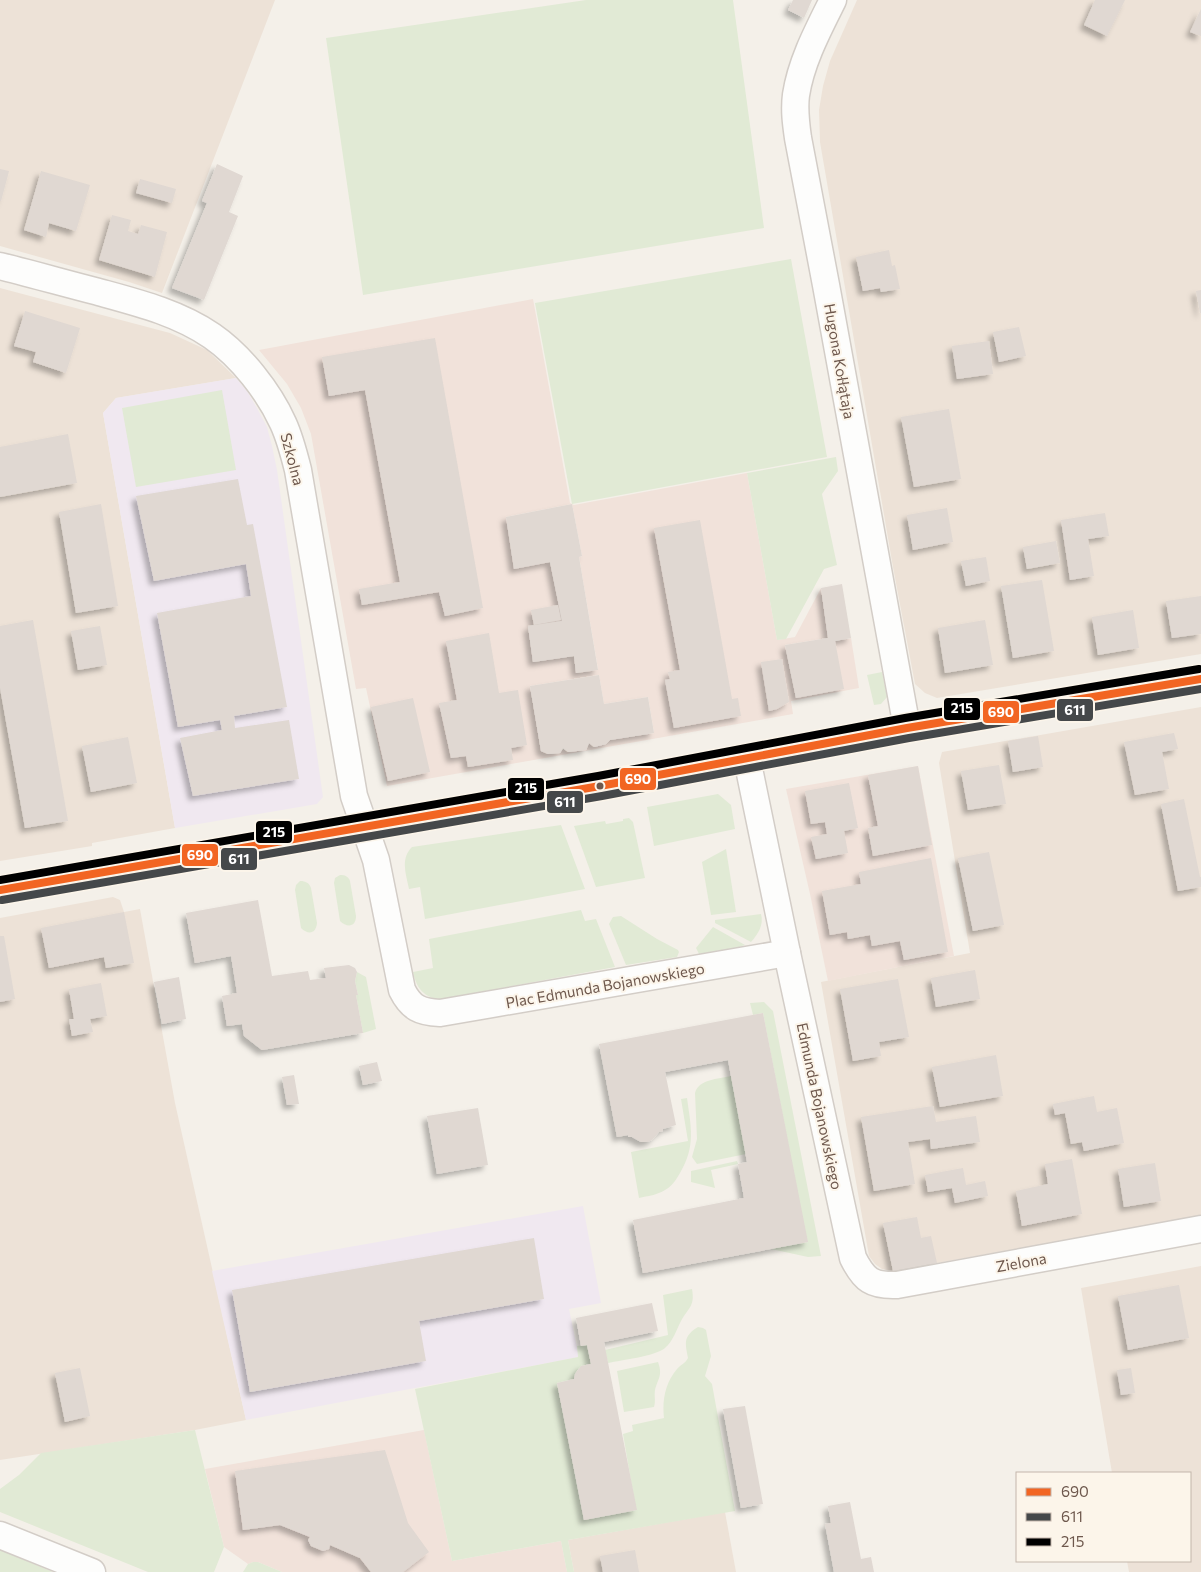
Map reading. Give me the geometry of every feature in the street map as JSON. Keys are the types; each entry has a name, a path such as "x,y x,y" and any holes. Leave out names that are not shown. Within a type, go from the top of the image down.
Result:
{"street":[{"name":"Hugona Kołłątaja","path":"833,0 800,76 796,95 796,124 907,728"},
{"name":"Szkolna","path":"0,266 150,306 176,316 212,336 230,350 254,377 270,401 284,423 298,470 354,796 364,827"},
{"path":"0,890 747,759 907,728 1201,679"},
{"path":"747,759 787,953"},
{"name":"Plac Edmunda Bojanowskiego","path":"364,827 376,860 402,990 414,1007 426,1012 440,1013 787,953"},
{"name":"Edmunda Bojanowskiego","path":"787,953 853,1258"},
{"name":"Zielona","path":"853,1258 865,1278 884,1286 897,1285 1201,1229"},
{"path":"0,1535 92,1572"}],"shaded area":[{"path":"0,0 275,0 162,293 0,246"},
{"path":"857,0 1201,0 1201,654 937,698 925,693 915,684 820,142 819,110 823,86 830,61"},
{"path":"0,288 170,333 207,350 236,378 116,398 103,413 175,828 92,843 92,846 0,861"},
{"path":"533,299 570,503 572,504 574,505 747,473 777,640 795,637 821,588 828,638 785,645 796,698 835,641 851,638 859,688 791,701 793,714 387,786 366,688 356,689 311,434 301,408 287,384 259,350","holes":["572,504 582,556 579,557 598,669 576,673 574,656 533,662 528,626 562,621 550,562 514,568 506,517","599,675 604,704 648,697 654,733 610,740 606,744 595,747 589,743 586,750 569,752 563,749 560,753 548,754 541,751 530,686"]},
{"path":"236,378 247,391 267,427 277,470 323,797 317,804 175,828 103,413 116,398"},
{"path":"1201,707 1201,1216 892,1271 882,1269 869,1256 821,982 970,953 939,763 942,752"},
{"path":"918,766 954,956 828,981 786,789"},
{"path":"113,897 120,900 124,912 140,909 175,1103 246,1420 195,1430 0,1460 0,918"},
{"path":"583,1206 601,1303 569,1309 579,1357 246,1420 212,1271"},
{"path":"1201,1266 1201,1572 1129,1572 1127,1562 1191,1562 1191,1472 1112,1472 1081,1288"},
{"path":"424,1430 452,1561 561,1541 567,1572 282,1572 258,1562 248,1564 224,1547 205,1469"},
{"path":"725,1512 736,1572 574,1572 568,1540"}],"green space":[{"path":"586,0 733,0 764,228 363,295 326,38"},
{"path":"791,259 827,457 572,504 535,303"},
{"path":"222,390 236,470 136,487 122,408"},
{"path":"836,457 838,471 822,494 837,565 824,569 786,639 777,640 747,473"},
{"path":"882,672 887,697 881,704 874,705 867,675"},
{"path":"718,794 731,805 735,829 654,846 647,807"},
{"path":"629,818 633,822 645,878 596,887 574,826 605,821 606,824"},
{"path":"561,825 585,889 425,919 420,887 409,889 405,872 406,857 412,847"},
{"path":"726,849 736,912 711,915 702,862"},
{"path":"340,875 346,876 350,881 356,916 356,920 351,925 345,925 340,921 334,883 335,878"},
{"path":"300,881 304,881 311,888 317,923 315,929 311,932 306,932 301,928 295,890 296,885"},
{"path":"581,910 585,921 596,919 615,967 442,999 430,997 416,983 413,972 433,968 429,939"},
{"path":"761,914 762,922 760,929 751,942 715,923 715,920"},
{"path":"621,916 678,950 677,957 626,965 609,924 613,917"},
{"path":"713,927 745,945 699,954 696,948"},
{"path":"357,972 366,977 376,1029 363,1033 356,995 358,995 355,981"},
{"path":"764,1002 773,1011 821,1256 808,1257 771,1249 807,1242 763,1013 753,1015 750,1003"},
{"path":"731,1076 746,1154 697,1164 692,1157 697,1139 695,1093 697,1088 705,1082"},
{"path":"687,1098 691,1136 685,1163 672,1185 662,1192 639,1198 631,1152 688,1141 681,1099"},
{"path":"737,1161 738,1164 711,1170 715,1188 691,1182 691,1171"},
{"path":"692,1289 693,1299 691,1306 673,1338 665,1348 647,1355 608,1363 605,1350 668,1335 663,1295"},
{"path":"698,1327 706,1330 711,1356 705,1376 712,1384 735,1511 568,1540 574,1572 567,1572 561,1541 452,1561 415,1389 578,1357 577,1346 587,1345 591,1364 580,1368 574,1379 557,1383 584,1520 636,1510 623,1434 633,1431 632,1425 664,1418 664,1399 667,1386 673,1374 688,1358 686,1340 693,1330"},
{"path":"658,1362 660,1374 655,1390 654,1407 624,1412 617,1371"},
{"path":"195,1430 224,1547 214,1572 148,1572 0,1512 0,1489 19,1475 41,1453"},
{"path":"0,1550 53,1572 0,1572"},
{"path":"258,1562 282,1572 243,1572 248,1564"}],"building":[{"path":"793,0 812,0 804,18 788,10"},
{"path":"1095,0 1125,0 1107,36 1084,25"},
{"path":"1201,9 1201,36 1190,32"},
{"path":"217,164 243,176 229,212 238,216 204,300 172,288 207,203 202,201"},
{"path":"0,169 9,171 1,201 0,201"},
{"path":"41,171 90,185 76,231 49,223 46,237 24,230"},
{"path":"140,179 176,189 172,203 136,193"},
{"path":"112,215 131,220 128,231 138,234 141,225 167,232 155,277 99,260"},
{"path":"889,250 892,266 895,265 900,289 881,292 880,288 863,291 856,257"},
{"path":"1201,290 1201,313 1200,313 1196,291"},
{"path":"25,311 80,328 66,373 33,362 36,352 14,346"},
{"path":"1019,327 1026,356 999,362 993,332"},
{"path":"435,338 483,608 445,616 439,592 362,605 359,589 400,582 365,390 329,396 322,357"},
{"path":"989,341 993,374 957,379 952,346"},
{"path":"949,409 961,479 914,487 901,417"},
{"path":"68,434 77,483 0,497 0,447"},
{"path":"238,479 247,525 253,524 287,707 234,716 235,728 289,720 299,779 193,796 180,738 222,730 220,720 178,727 157,613 251,596 246,564 154,581 136,496"},
{"path":"101,504 118,606 76,613 59,512"},
{"path":"572,504 582,556 579,557 598,670 576,673 574,656 533,662 528,626 562,621 550,562 514,569 506,517"},
{"path":"947,508 953,542 913,550 907,515"},
{"path":"1105,513 1109,536 1088,539 1094,576 1070,580 1061,520"},
{"path":"700,520 732,699 738,698 741,716 674,728 665,680 670,679 668,672 680,670 654,528"},
{"path":"1056,541 1060,563 1027,569 1023,547"},
{"path":"986,557 990,581 966,586 961,561"},
{"path":"1042,580 1054,651 1013,658 1001,586"},
{"path":"842,584 851,638 835,641 844,689 796,698 785,645 828,638 821,588"},
{"path":"1201,596 1201,634 1172,638 1166,601"},
{"path":"558,605 561,620 534,625 531,610"},
{"path":"1133,610 1139,648 1098,655 1092,617"},
{"path":"33,620 68,821 25,828 0,688 0,626"},
{"path":"985,620 993,665 945,673 938,628"},
{"path":"100,626 107,665 78,670 71,631"},
{"path":"489,633 499,693 518,690 527,745 511,748 513,760 468,767 466,756 451,758 439,703 457,700 446,641"},
{"path":"782,659 789,702 769,711 761,662"},
{"path":"599,675 604,704 648,697 654,733 610,740 606,744 594,747 589,743 586,750 568,752 563,748 560,753 548,754 541,751 530,686"},
{"path":"413,698 430,772 388,781 371,707"},
{"path":"1174,733 1178,749 1162,752 1169,789 1135,795 1124,742"},
{"path":"1038,736 1043,767 1013,772 1008,741"},
{"path":"128,737 137,783 91,792 82,746"},
{"path":"999,765 1006,804 968,810 961,771"},
{"path":"918,766 932,845 873,856 868,828 878,826 868,775"},
{"path":"849,783 858,828 844,831 848,853 816,859 811,837 827,834 825,822 811,824 805,791"},
{"path":"1184,799 1201,877 1201,887 1178,891 1161,804"},
{"path":"989,852 1004,925 973,931 958,858"},
{"path":"931,858 948,952 904,960 900,941 872,946 870,935 848,939 847,932 830,935 822,891 861,884 859,872"},
{"path":"258,900 272,976 308,971 310,980 326,978 324,968 349,965 355,968 357,972 355,981 358,995 356,995 363,1033 262,1050 244,1036 242,1024 227,1026 222,996 237,993 231,956 195,963 186,913"},
{"path":"124,912 134,963 106,968 104,957 49,968 41,928"},
{"path":"0,936 4,936 15,999 0,1002"},
{"path":"975,970 980,999 936,1007 931,978"},
{"path":"179,977 186,1019 162,1024 154,982"},
{"path":"898,979 909,1037 879,1042 881,1056 853,1061 840,989"},
{"path":"101,983 107,1016 90,1019 93,1032 72,1036 69,1019 74,1019 69,989"},
{"path":"763,1013 808,1242 643,1273 633,1220 744,1198 738,1164 747,1162 728,1060 665,1072 676,1125 663,1129 652,1140 641,1142 628,1137 628,1135 617,1137 599,1044"},
{"path":"996,1055 1003,1096 940,1107 932,1067"},
{"path":"377,1062 382,1081 363,1085 359,1066"},
{"path":"294,1075 299,1104 287,1105 282,1077"},
{"path":"1094,1096 1097,1112 1117,1108 1124,1143 1084,1151 1082,1142 1071,1144 1065,1113 1055,1115 1053,1104"},
{"path":"933,1106 936,1122 976,1116 980,1142 931,1149 930,1139 908,1142 915,1184 874,1191 861,1117"},
{"path":"478,1108 488,1165 437,1174 427,1116"},
{"path":"1072,1159 1082,1214 1022,1226 1016,1191 1048,1184 1045,1164"},
{"path":"1155,1163 1161,1201 1124,1207 1118,1169"},
{"path":"963,1168 966,1185 985,1181 988,1196 955,1203 952,1188 928,1192 925,1175"},
{"path":"917,1217 921,1238 931,1236 937,1263 893,1271 883,1223"},
{"path":"534,1238 544,1299 419,1321 426,1361 250,1392 232,1290"},
{"path":"1179,1285 1189,1338 1128,1350 1118,1296"},
{"path":"652,1303 658,1331 604,1342 637,1510 584,1520 557,1383 574,1379 581,1366 591,1364 587,1345 581,1346 576,1318"},
{"path":"80,1368 90,1416 65,1422 55,1373"},
{"path":"1131,1368 1135,1393 1121,1395 1117,1370"},
{"path":"745,1406 763,1504 741,1508 723,1409"},
{"path":"385,1450 408,1523 429,1552 403,1572 371,1572 360,1558 330,1545 329,1549 323,1551 311,1546 308,1540 310,1537 280,1525 243,1530 235,1471"},
{"path":"850,1502 861,1559 871,1557 874,1572 834,1572 825,1524 831,1523 828,1506"},
{"path":"635,1550 639,1572 603,1572 600,1556"}],"transit line":[{"name":"215","path":"0,880 598,776 905,718 1199,669"},
{"name":"690","path":"0,890 600,786 907,728 1201,679"},
{"name":"611","path":"2,900 602,796 909,738 1201,689"}]}
